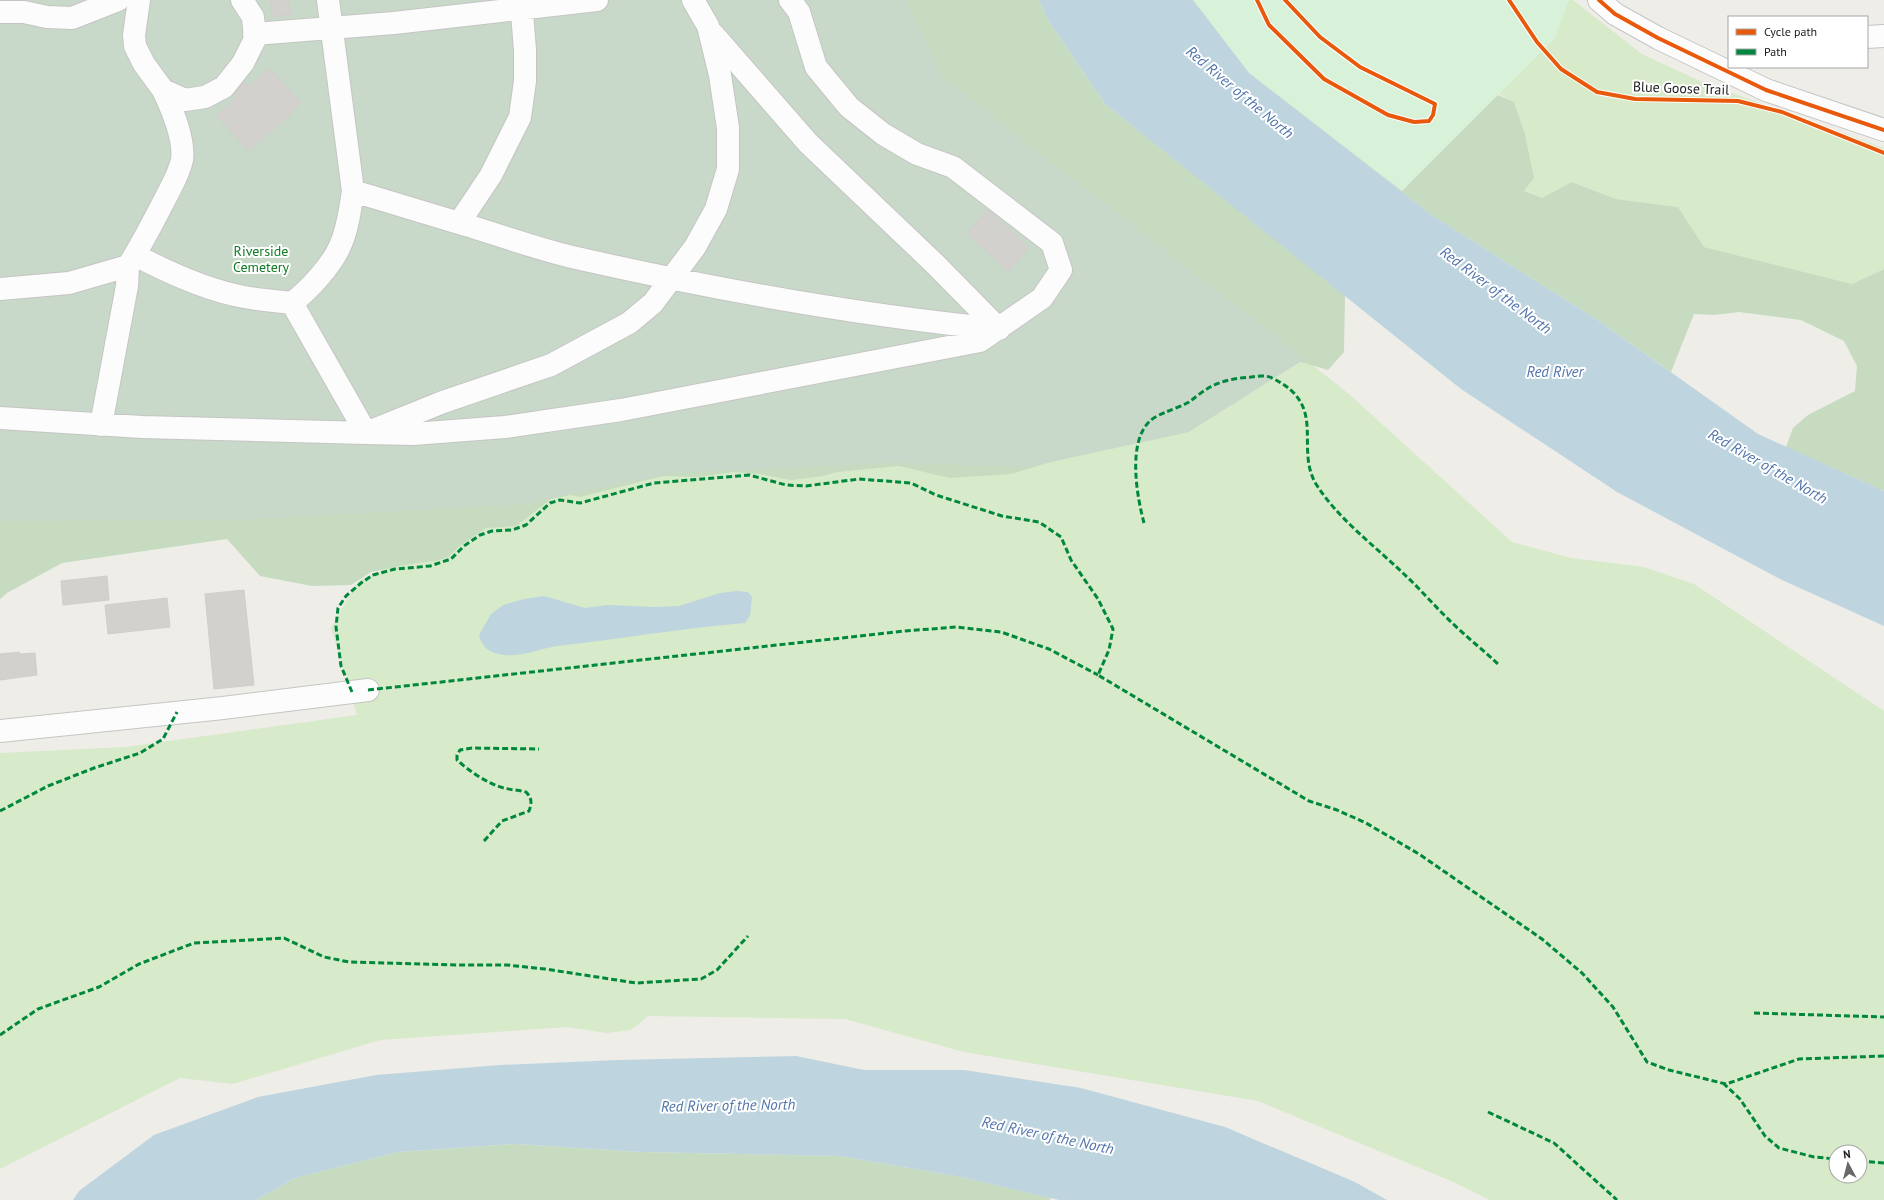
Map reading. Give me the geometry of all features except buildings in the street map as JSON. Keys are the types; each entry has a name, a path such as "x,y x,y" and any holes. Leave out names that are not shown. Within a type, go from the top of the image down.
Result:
{"street":[{"path":"0,12 24,12 47,17 72,18 118,0"},
{"path":"101,425 132,260 175,179 182,160 180,139 175,116 163,90 144,64 135,46 134,34 139,0"},
{"path":"163,90 185,100 205,97 224,87 243,63 254,39 252,17 242,0"},
{"path":"0,289 69,283 132,260 156,266 209,288 243,297 292,303 302,295 324,270 340,246 348,219 353,191 328,0"},
{"path":"254,34 332,28 522,4 597,0"},
{"path":"693,0 715,38 808,143 935,264 999,329"},
{"path":"0,418 101,425 413,434 505,427 621,410 796,375 950,348 980,341 1042,298 1061,270 1052,243 953,167 917,154 883,134 849,107 816,67 799,12 790,0"},
{"path":"1599,0 1615,14 1766,90 1884,130"},
{"path":"459,223 491,175 520,117 525,73 522,4"},
{"path":"366,433 443,402 551,365 629,323 653,303 695,247 716,209 728,169 728,128 720,74 708,26"},
{"path":"1868,37 1884,36"},
{"path":"1704,60 1728,54"},
{"path":"353,191 571,257 780,299 941,323 999,329"},
{"path":"292,303 366,433"},
{"path":"0,731 223,708 368,690"}],"green space":[{"name":"Riverside Cemetery","path":"0,0 907,0 942,77 1305,359 1189,432 1028,467 895,463 673,473 522,504 243,520 0,521"},
{"name":"Riverside Cemetery","path":"802,0 1039,0 1048,20 1105,104 1345,295 1344,352 1328,370 1294,360 1107,445 1011,474 950,478 899,466 837,472 823,476 791,480 759,474 733,472 698,477 663,476 580,497 571,495 551,499 516,526 486,528 461,545 448,557 436,561 416,563 371,572 351,585 312,586 260,576 227,539 62,563 7,593 0,599 0,502"},
{"path":"1193,0 1498,95 1514,102 1525,134 1534,178 1524,191 1542,198 1572,182 1616,199 1678,207 1704,247 1852,284 1884,269 1884,491 1786,447 1793,428 1808,415 1855,391 1857,366 1844,341 1801,320 1739,312 1714,315 1694,314 1671,372 1596,319 1433,216 1249,73"},
{"path":"1193,0 1569,0 1555,38 1402,191 1249,73"},
{"path":"1323,0 1573,0 1642,54 1702,82 1884,148 1884,269 1852,284 1704,247 1678,207 1616,199 1573,182 1542,198 1524,191 1534,178 1525,134 1514,102"},
{"path":"1305,359 1350,395 1512,542 1571,558 1644,567 1694,584 1884,711 1884,1200 1490,1200 1451,1181 1258,1101 964,1052 845,1019 648,1016 631,1030 606,1033 567,1027 380,1040 233,1084 180,1078 0,1169 0,753 125,747 357,715 331,628 358,581 428,550 522,504 673,473 1189,432"},
{"path":"515,1144 641,1152 840,1156 961,1177 1051,1198 1050,1200 256,1200 295,1178 398,1152"}],"water":[{"name":"Red River","path":"1039,0 1193,0 1249,73 1433,216 1596,319 1758,434 1884,491 1884,626 1782,580 1617,492 1461,389 1105,104 1048,20"},
{"path":"737,591 748,592 752,597 750,616 745,623 557,646 523,654 510,655 498,654 490,651 484,647 479,635 491,614 503,605 524,599 544,596 585,608 608,605 655,607 679,606 720,593"},
{"name":"Red River of the North","path":"796,1056 864,1070 964,1070 1081,1088 1225,1127 1355,1182 1387,1200 1059,1200 961,1177 840,1156 641,1152 515,1144 398,1152 295,1178 256,1200 73,1200 79,1191 154,1135 258,1097 376,1075 500,1065 617,1060"}],"marked path":[{"path":"1144,523 1137,485 1136,456 1138,442 1143,430 1150,421 1153,418 1189,402 1206,389 1217,384 1241,378 1259,376 1270,377 1289,389 1300,401 1305,414 1307,427 1310,470 1316,484 1325,497 1346,521 1410,580 1452,623 1499,665"},
{"path":"352,692 341,666 336,627 338,608 346,596 373,575 395,569 430,566 451,559 464,546 480,535 492,531 512,530 526,525 550,503 560,500 580,503 654,483 749,475 786,485 806,486 859,479 911,483 936,495 1002,516 1039,522 1061,537 1071,560 1098,599 1113,629 1109,650 1098,675 1309,801 1337,810 1366,823 1419,854 1542,939 1582,973 1613,1007 1647,1062 1669,1070 1726,1084 1799,1059 1884,1056"},
{"path":"368,690 905,631 956,627 1001,632 1049,649 1098,675"},
{"path":"0,811 48,786 94,768 140,753 163,739 177,712"},
{"path":"484,841 502,821 529,811 531,803 530,799 526,792 507,789 479,777 457,760 457,755 460,750 472,748 539,749"},
{"path":"0,1035 38,1009 99,987 139,964 194,943 284,938 324,957 349,962 507,965 545,969 636,983 701,979 717,970 748,936"},
{"path":"1754,1013 1884,1017"},
{"path":"1723,1083 1740,1099 1765,1136 1779,1148 1814,1157 1828,1158"},
{"path":"1488,1112 1554,1143 1617,1200"},
{"path":"1868,1162 1884,1163"}],"cycle path":[{"path":"1257,0 1269,25 1324,79 1388,115 1414,122 1429,121 1433,115 1435,104 1360,67 1320,37 1285,0"},
{"name":"Blue Goose Trail","path":"1509,0 1537,42 1561,69 1597,92 1635,99 1738,101 1782,112 1884,153"},
{"name":"Blue Goose Trail","path":"1599,0 1615,14 1658,38 1766,90 1884,130"}]}
